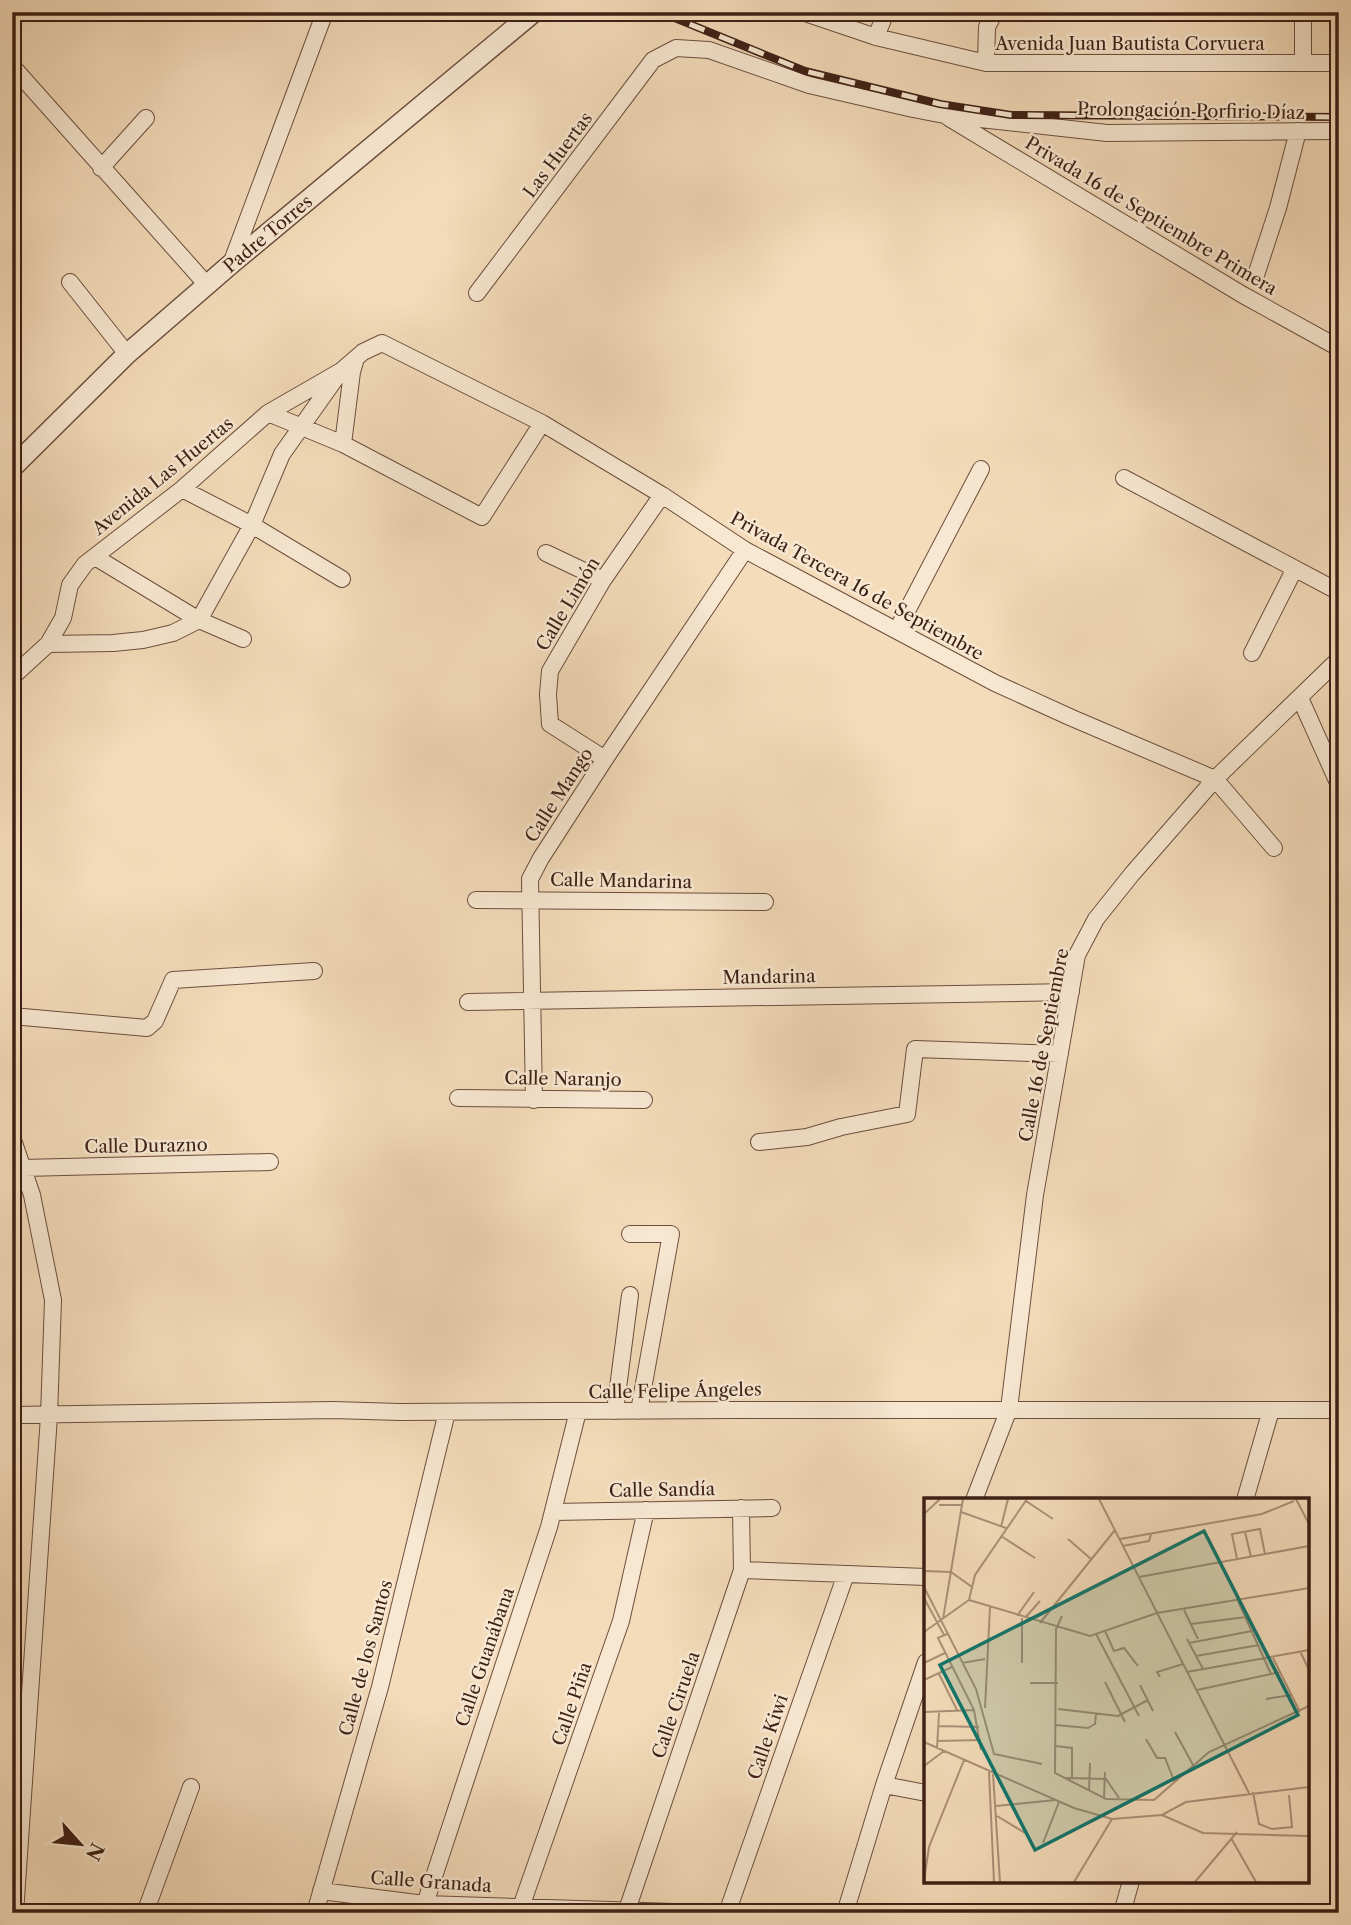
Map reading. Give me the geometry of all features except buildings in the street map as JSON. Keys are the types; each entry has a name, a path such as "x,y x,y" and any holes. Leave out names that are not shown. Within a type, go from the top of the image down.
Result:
{"street":[{"path":"231,264 325,12"},
{"name":"Padre Torres","path":"12,468 127,354 534,12"},
{"name":"Avenida Juan Bautista Corvuera","path":"803,12 876,37 986,63 1339,63"},
{"path":"876,37 886,12"},
{"path":"986,63 987,27 995,12"},
{"path":"1303,12 1303,63"},
{"name":"Prolongación Porfirio Díaz","path":"676,48 709,50 809,85 944,115 1107,133 1339,131"},
{"name":"Las Huertas","path":"477,293 653,60 676,48"},
{"path":"13,67 206,285"},
{"name":"Privada 16 de Septiembre Primera","path":"944,115 1243,295 1339,348"},
{"path":"101,168 146,118"},
{"path":"1256,275 1278,208 1298,131"},
{"path":"70,282 127,354"},
{"name":"Avenida Las Huertas","path":"12,677 48,644 63,618 70,585 85,564 181,489 268,413 341,371 356,358 382,343"},
{"name":"Privada Tercera 16 de Septiembre","path":"382,343 542,423 662,495 745,550 897,631 1050,708 1215,779"},
{"path":"343,444 356,358"},
{"path":"48,644 143,640 173,633 199,620 252,525 282,454 341,371"},
{"path":"268,413 343,444 482,517 542,423"},
{"path":"897,631 981,469"},
{"path":"1124,478 1339,592"},
{"path":"181,489 252,525 342,579"},
{"name":"Calle Limón","path":"605,759 550,724 550,671 603,580 662,495"},
{"name":"Calle Mango","path":"534,1100 530,879 605,759 745,550"},
{"path":"547,553 603,580"},
{"path":"94,557 199,620 243,639"},
{"path":"1252,653 1294,570"},
{"name":"Calle 16 de Septiembre","path":"975,1498 1009,1409 1035,1195 1077,955 1096,919 1215,779 1339,659"},
{"path":"1300,698 1339,785"},
{"path":"1215,779 1274,848"},
{"name":"Calle Mandarina","path":"476,900 765,902"},
{"path":"12,1016 147,1028 155,1021 173,980 314,971"},
{"name":"Mandarina","path":"468,1002 1071,992"},
{"path":"759,1142 807,1137 841,1127 907,1114 915,1049 1060,1054"},
{"name":"Calle Naranjo","path":"458,1098 644,1100"},
{"path":"12,1137 32,1195 53,1300 49,1416 15,1913"},
{"name":"Calle Durazno","path":"23,1168 270,1162"},
{"path":"630,1234 671,1234 639,1411"},
{"path":"615,1411 630,1296"},
{"name":"Calle Felipe Ángeles","path":"12,1415 333,1410 1339,1410"},
{"path":"1246,1498 1271,1410"},
{"name":"Calle Guanábana","path":"423,1908 553,1512 578,1411"},
{"name":"Calle de los Santos","path":"315,1913 380,1686 447,1412"},
{"name":"Calle Ciruela","path":"627,1910 742,1570 741,1508"},
{"name":"Calle Sandía","path":"553,1512 772,1508"},
{"name":"Calle Piña","path":"521,1907 621,1622 646,1510"},
{"path":"742,1570 924,1577"},
{"name":"Calle Kiwi","path":"727,1913 846,1574"},
{"path":"845,1913 924,1668"},
{"path":"884,1786 924,1793"},
{"path":"145,1913 191,1787"},
{"path":"1122,1913 1130,1883"},
{"name":"Calle Granada","path":"321,1891 423,1908 521,1907 706,1913"}],"railway":[{"path":"660,12 805,71 940,104 1011,115 1339,117"}]}
